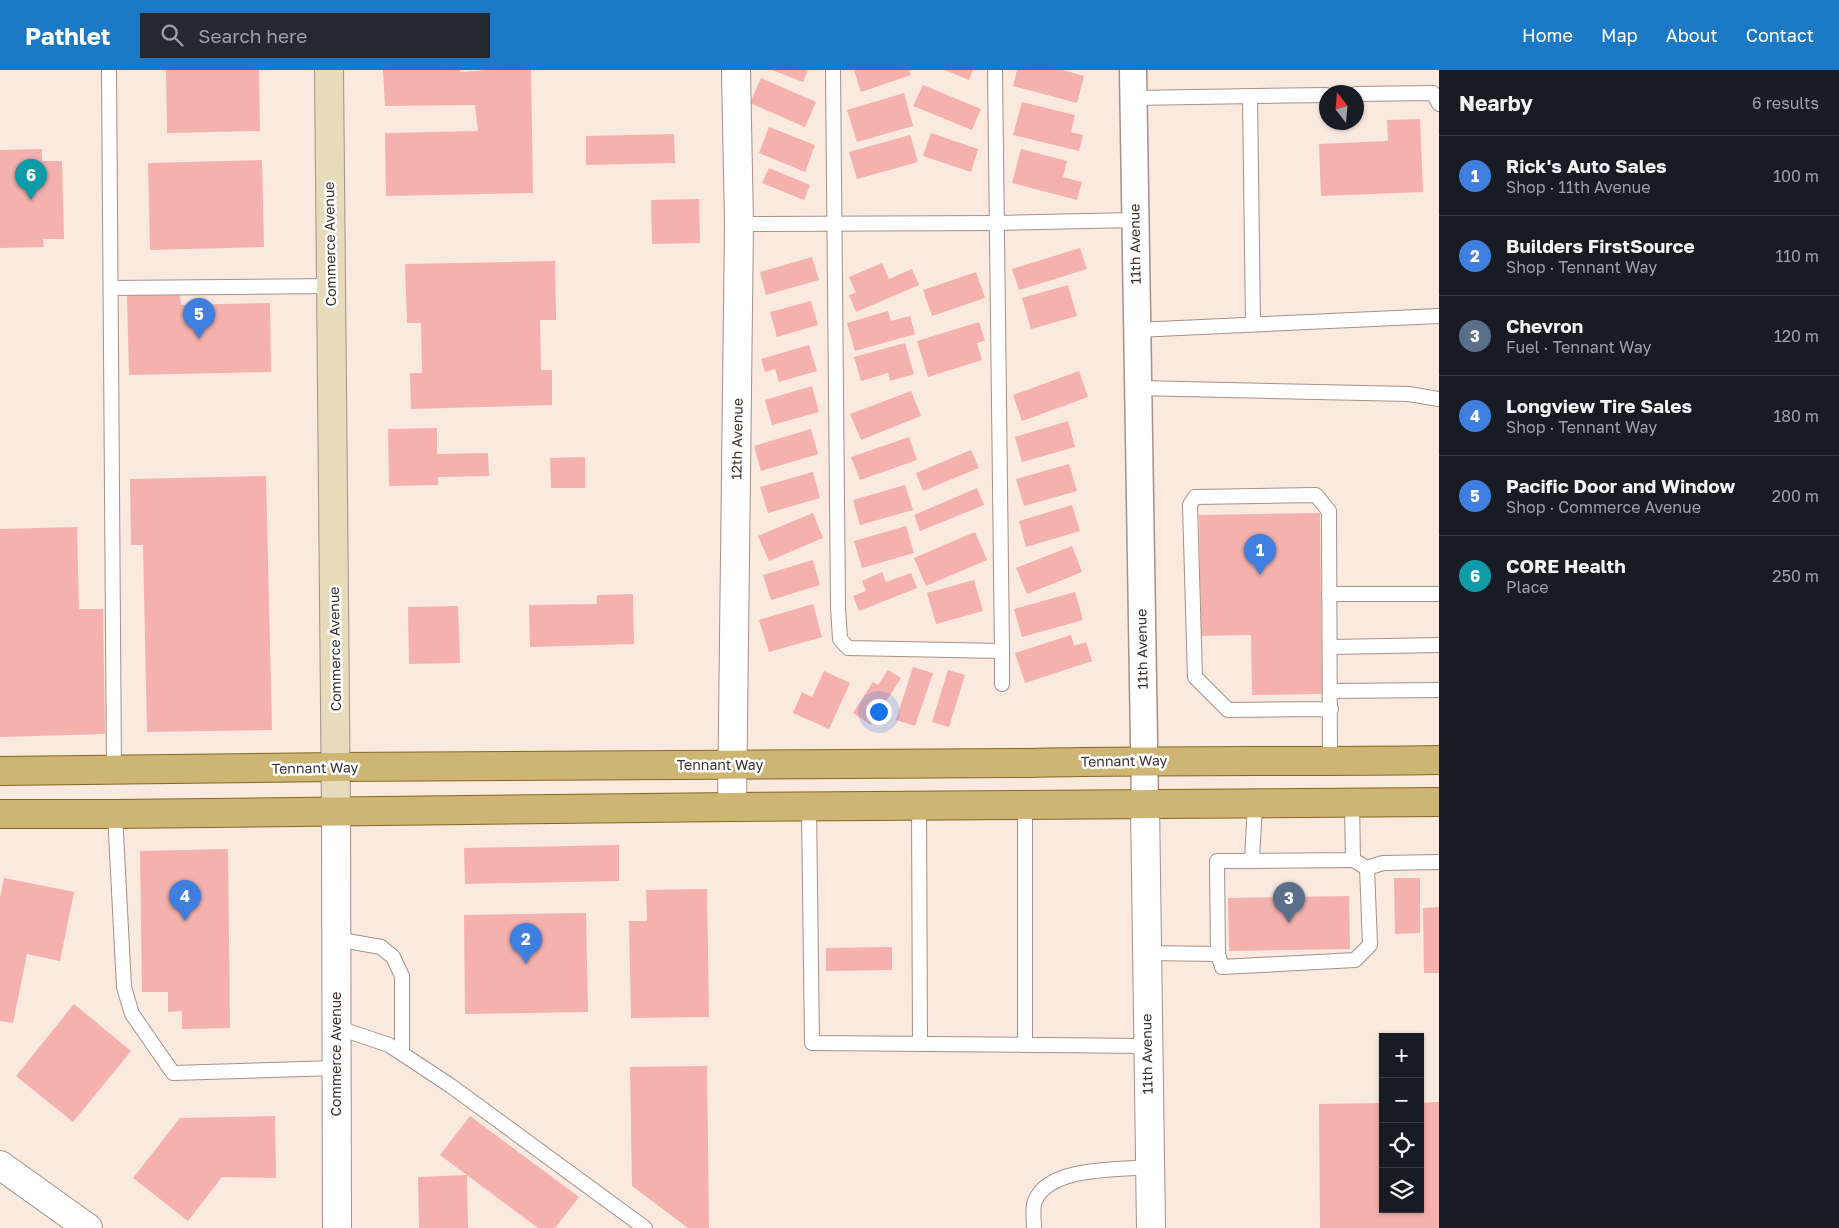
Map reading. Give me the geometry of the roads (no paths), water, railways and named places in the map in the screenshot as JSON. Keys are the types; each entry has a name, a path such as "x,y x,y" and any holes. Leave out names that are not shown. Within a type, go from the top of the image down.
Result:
{"main road":[{"name":"Commerce Avenue","path":"329,70 336,811"},
{"name":"Tennant Way","path":"0,772 336,767 1028,763 1143,760 1330,762 1439,760"},
{"path":"0,814 1439,802"}],"street":[{"name":"12th Avenue","path":"732,807 739,224 736,70"},
{"name":"11th Avenue","path":"1133,70 1151,1228"},
{"name":"Commerce Avenue","path":"336,811 337,1228"},
{"path":"0,1165 88,1228"}],"lane":[{"path":"109,70 114,771"},
{"path":"833,70 838,607 840,639 848,648 1002,651"},
{"path":"995,70 1002,684"},
{"path":"1364,94 1433,93 1439,104"},
{"path":"1133,98 1319,95"},
{"path":"1250,96 1253,324"},
{"path":"739,224 997,223 1135,220"},
{"path":"111,288 331,286"},
{"path":"1136,330 1439,316"},
{"path":"1137,388 1409,394 1439,399"},
{"path":"1330,762 1331,708 1329,511 1316,495 1195,497 1190,505 1196,677 1228,710 1331,708"},
{"path":"1329,594 1439,594"},
{"path":"1330,647 1439,645"},
{"path":"1330,691 1439,690"},
{"path":"1352,802 1353,860"},
{"path":"1252,861 1255,803"},
{"path":"919,806 920,1044"},
{"path":"1025,806 1025,1045"},
{"path":"809,807 812,1043 1147,1046"},
{"path":"116,814 124,987 132,1014 173,1073 337,1068"},
{"path":"1367,868 1370,945 1355,960 1222,966 1218,954 1217,861 1353,860 1367,868 1383,863 1439,862"},
{"path":"336,939 381,947 392,957 402,976 402,1053"},
{"path":"1146,954 1218,954"},
{"path":"336,1027 389,1045 402,1053 451,1086 645,1228"},
{"path":"1034,1228 1035,1201 1046,1186 1059,1179 1081,1172 1150,1167"}],"place":[{"name":"CORE Health","path":"31,200"},
{"name":"Pacific Door and Window","path":"199,339"},
{"name":"Rick's Auto Sales","path":"1260,575"},
{"name":"Longview Tire Sales","path":"185,921"},
{"name":"Chevron","path":"1289,923"},
{"name":"Builders FirstSource","path":"526,964"}]}
